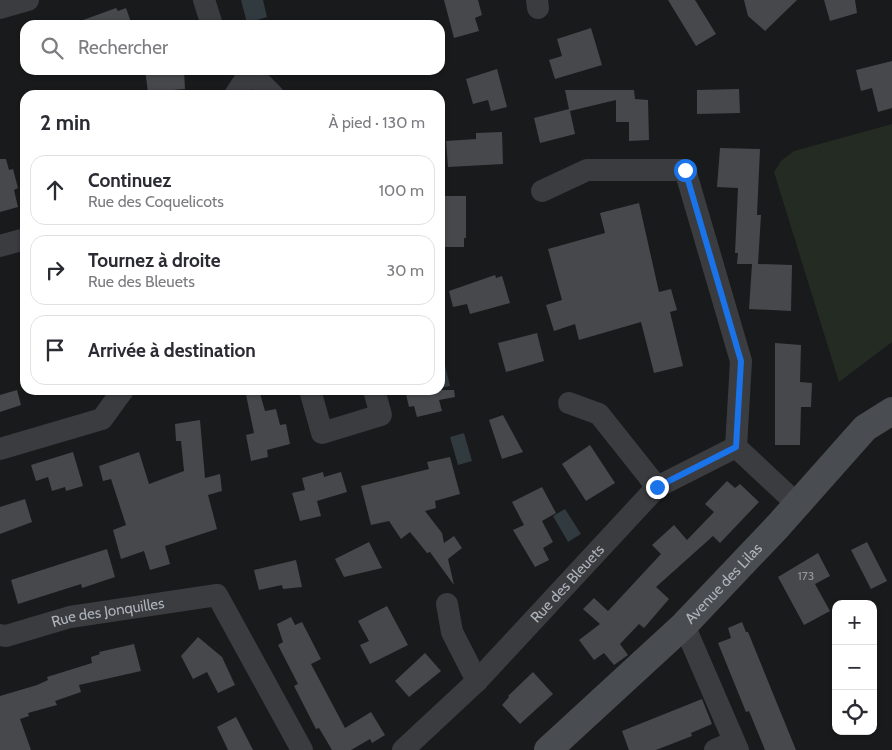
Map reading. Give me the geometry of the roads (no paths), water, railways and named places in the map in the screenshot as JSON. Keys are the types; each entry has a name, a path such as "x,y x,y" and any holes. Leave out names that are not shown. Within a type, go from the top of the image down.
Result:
{"street":[{"path":"0,8 28,0"},
{"path":"204,0 210,20"},
{"path":"238,90 247,75"},
{"path":"253,75 268,90"},
{"path":"542,191 587,170 685,170 741,361 736,447 797,504"},
{"path":"0,246 20,240"},
{"path":"0,449 102,419 119,395"},
{"path":"311,395 322,433 381,415 375,395"},
{"path":"569,403 599,414 657,487"},
{"name":"Avenue des Lilas","path":"548,750 684,625 865,428 891,412"},
{"name":"Rue des Bleuets","path":"403,750 477,681 657,487 736,447"},
{"name":"Rue des Jonquilles","path":"0,635 6,636 70,617 217,595 302,750"},
{"path":"447,604 452,632 477,681"},
{"path":"684,625 729,747"}]}
